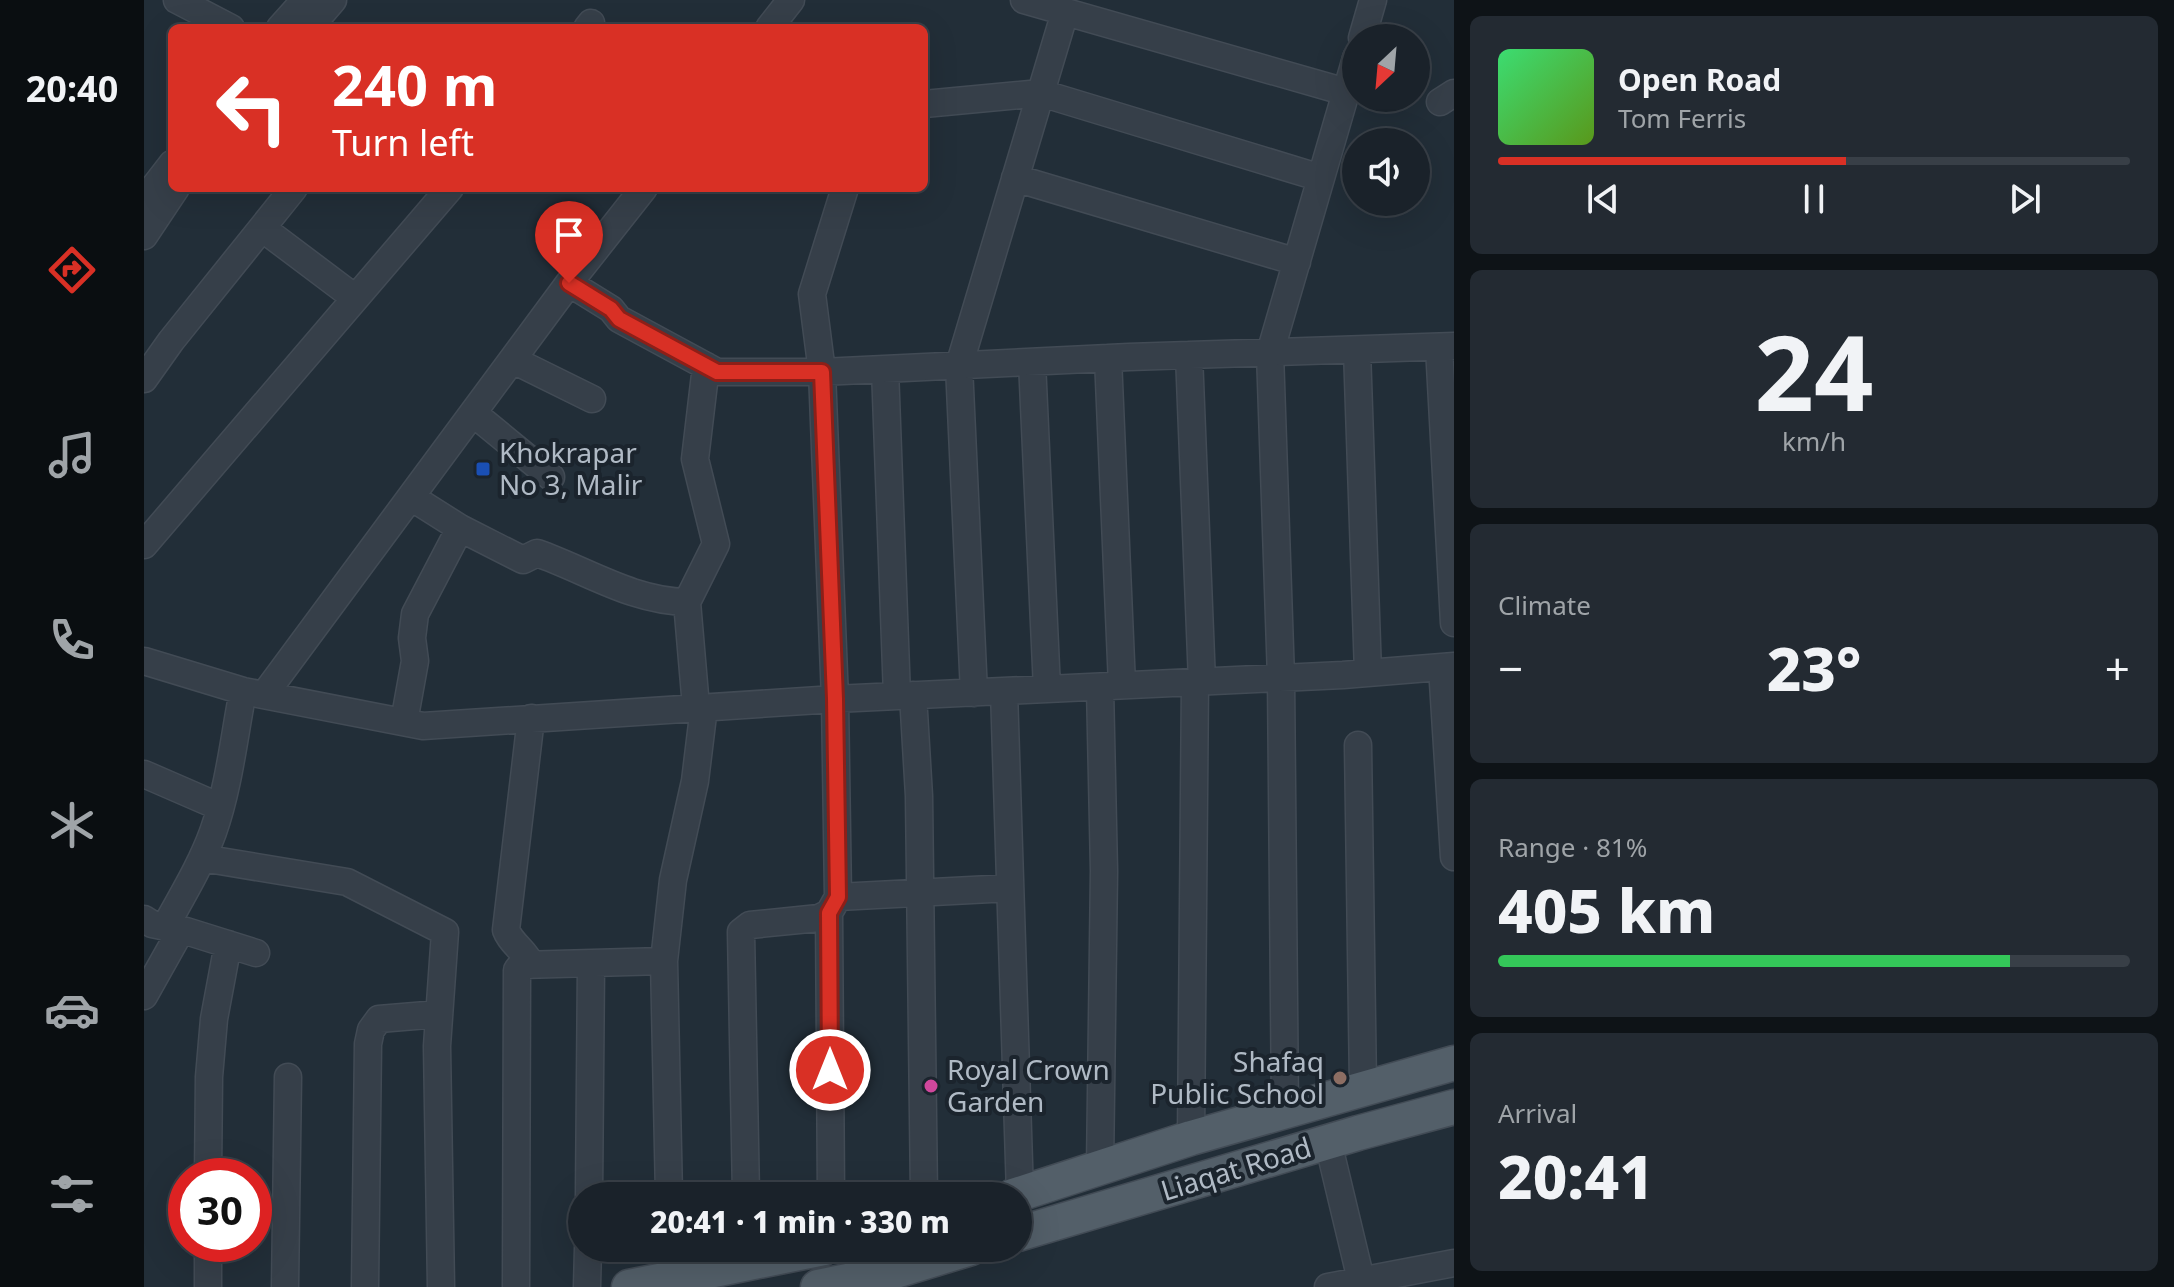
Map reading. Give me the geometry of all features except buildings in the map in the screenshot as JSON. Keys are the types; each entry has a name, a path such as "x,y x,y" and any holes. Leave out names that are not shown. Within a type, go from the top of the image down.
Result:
{"main road":[{"path":"1032,1190 1191,1138 1454,1063"},
{"name":"Liaqat Road","path":"1032,1230 1454,1107"},
{"path":"818,1287 892,1280 936,1262"},
{"path":"629,1287 670,1264"}],"street":[{"path":"177,0 223,24"},
{"path":"284,24 305,0"},
{"path":"312,24 333,0"},
{"path":"772,24 791,0"},
{"path":"1024,0 1059,7 1342,91"},
{"path":"1364,24 1367,1"},
{"path":"974,693 959,366 1041,93 1059,7"},
{"path":"928,104 1041,93 1321,178"},
{"path":"1285,1110 1281,678 1270,353 1342,106"},
{"path":"144,200 168,169"},
{"path":"1015,178 1297,262"},
{"path":"144,236 173,192"},
{"path":"144,379 291,192"},
{"path":"144,545 447,192"},
{"path":"144,996 163,925 202,858 254,693 411,497 569,283 641,192"},
{"path":"831,1182 835,699 822,372 812,294 844,192"},
{"path":"262,228 355,298"},
{"path":"569,283 611,309 619,319 717,372 822,372 1108,358 1446,347 1454,623"},
{"path":"1357,350 1368,673"},
{"path":"1189,355 1199,682 1191,1138"},
{"path":"1100,1168 1104,871 1111,686 1108,358"},
{"path":"513,360 592,399"},
{"path":"1032,362 1047,689"},
{"path":"669,1182 664,961 673,880 695,781 700,707 687,602 716,544 695,459 706,366"},
{"path":"885,369 905,696 919,796 924,1182"},
{"path":"473,413 551,477"},
{"path":"411,497 460,528 523,560 537,553 638,595 662,602 687,602"},
{"path":"404,722 415,661 412,627 415,614 460,528"},
{"path":"144,661 254,693 423,726 835,699 1281,678 1448,666 1454,857"},
{"path":"1004,691 1017,1182"},
{"path":"531,718 506,930 531,965"},
{"path":"1358,745 1363,1087"},
{"path":"144,774 220,807"},
{"path":"202,858 347,882 445,934 439,1014 441,1287"},
{"path":"746,1182 741,932 750,925 819,918 833,905 920,893 1010,888"},
{"path":"163,925 256,953"},
{"path":"208,1158 209,1077 214,1019 228,944"},
{"path":"516,1287 517,970 521,965 664,961"},
{"path":"589,1182 591,964"},
{"path":"365,1287 368,1044 371,1030 379,1019 439,1014"},
{"path":"285,1287 288,1077"},
{"path":"1328,1142 1379,1281"},
{"path":"208,1262 208,1287"},
{"path":"587,1287 588,1262"},
{"path":"1328,1287 1379,1281 1454,1263"}],"place":[{"name":"Khokrapar No 3, Malir","path":"483,469"},
{"name":"Shafaq Public School","path":"1340,1078"},
{"name":"Royal Crown Garden","path":"931,1086"}],"route":[{"path":"569,283 611,309 619,319 717,372 822,372 835,699 838,897 829,913 830,1070"}]}
